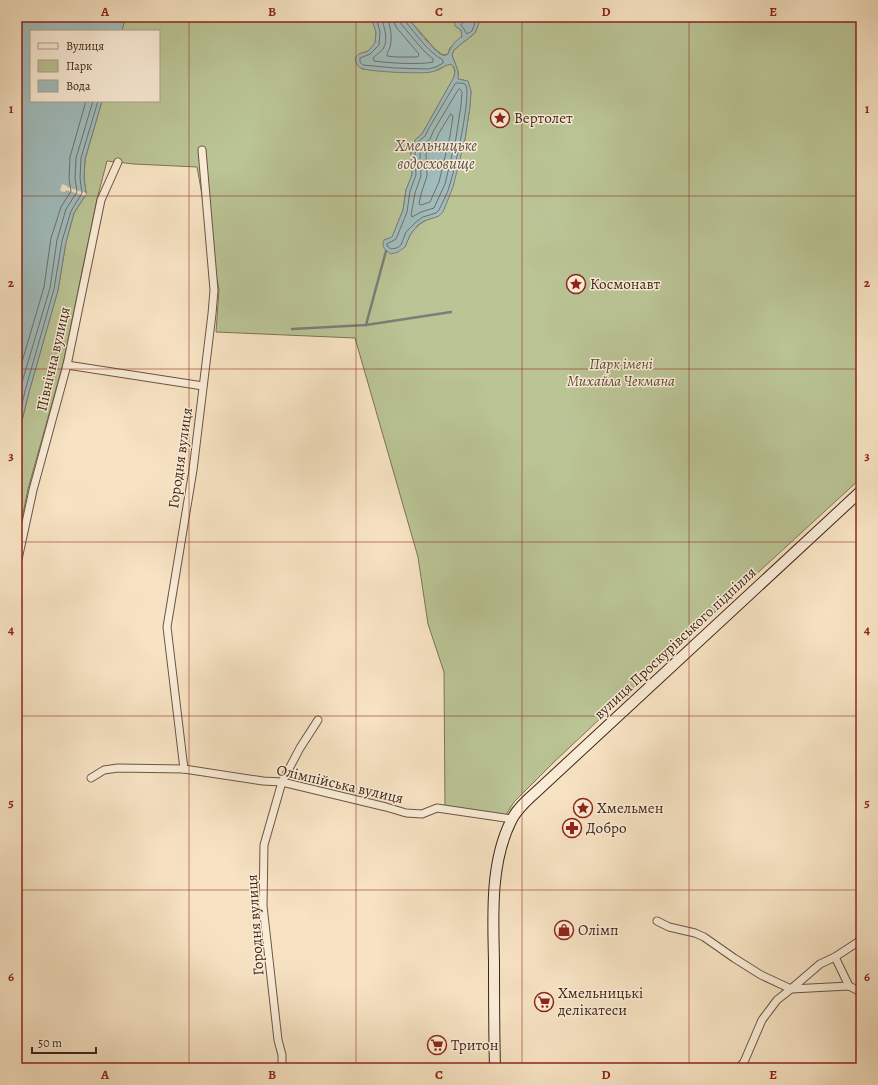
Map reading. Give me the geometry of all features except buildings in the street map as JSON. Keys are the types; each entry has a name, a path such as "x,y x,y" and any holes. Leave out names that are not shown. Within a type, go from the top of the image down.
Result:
{"main road":[{"name":"вулиця Проскурівського підпілля","path":"495,1068 493,904 500,850 506,831 512,819 534,793 861,491"}],"street":[{"name":"Городня вулиця","path":"184,769 167,627 193,470 214,290 202,150"},
{"name":"Північна вулиця","path":"17,564 32,490 67,365 101,200 118,162"},
{"path":"67,365 203,386"},
{"name":"Городня вулиця","path":"282,1068 282,1055 278,1040 264,906 264,845 282,782 300,748 318,720"},
{"name":"Олімпійська вулиця","path":"91,778 104,770 118,768 184,769 263,781 282,782 406,813 422,814 437,808 512,819"},
{"path":"657,921 669,927 695,933 704,937 761,975 791,989 849,986 861,992"},
{"path":"739,1068 744,1062 762,1020 777,1000 820,964 835,957 861,940"},
{"path":"835,957 849,986"}],"green space":[{"name":"Парк імені Михайла Чекмана","path":"125,17 371,17 376,32 375,44 368,51 359,54 362,69 395,72 438,70 448,64 451,64 455,73 454,77 422,134 415,140 411,153 412,175 406,190 403,210 392,238 384,240 405,247 414,230 420,224 439,215 445,205 465,139 471,91 464,80 458,79 458,71 452,55 454,50 475,33 481,17 861,17 861,478 554,762 514,802 504,818 445,809 444,672 428,624 418,557 355,338 216,332 219,290 197,167 107,161 97,199 63,364 28,489 17,543 17,441 29,392 58,290 66,242 74,213 86,193 84,178 85,159 102,102 160,102 160,30 122,30"},
{"path":"407,17 460,17 460,20 455,26 461,30 462,37 450,48 448,54 443,55 435,49"}],"water":[{"path":"17,17 125,17 122,30 30,30 30,102 102,102 85,159 84,178 86,193 74,213 66,242 58,290 29,392 17,441"},
{"name":"Хмельницьке водосховище","path":"371,17 407,17 433,48 442,55 445,55 448,54 457,40 462,37 461,30 455,26 454,21 460,20 460,17 481,17 475,33 454,50 452,55 458,71 458,79 468,81 471,91 465,139 453,187 443,212 439,216 424,221 418,225 410,235 405,247 398,252 391,254 384,248 383,242 384,240 392,237 403,210 406,190 412,175 412,146 415,140 422,134 454,77 455,71 451,64 426,73 384,72 360,67 355,58 359,54 368,51 375,43 376,32"}],"pier":[{"path":"62,184 86,193 85,196 66,190 65,192 60,191"}],"waterway":[{"path":"292,329 366,325 386,251"},
{"path":"366,325 451,312"}],"place":[{"name":"Вертолет","path":"500,118"},
{"name":"Космонавт","path":"576,284"},
{"name":"Хмельмен","path":"583,808"},
{"name":"Добро","path":"572,828"},
{"name":"Олімп","path":"564,930"},
{"name":"Хмельницькі делікатеси","path":"544,1002"},
{"name":"Тритон","path":"437,1045"}]}
